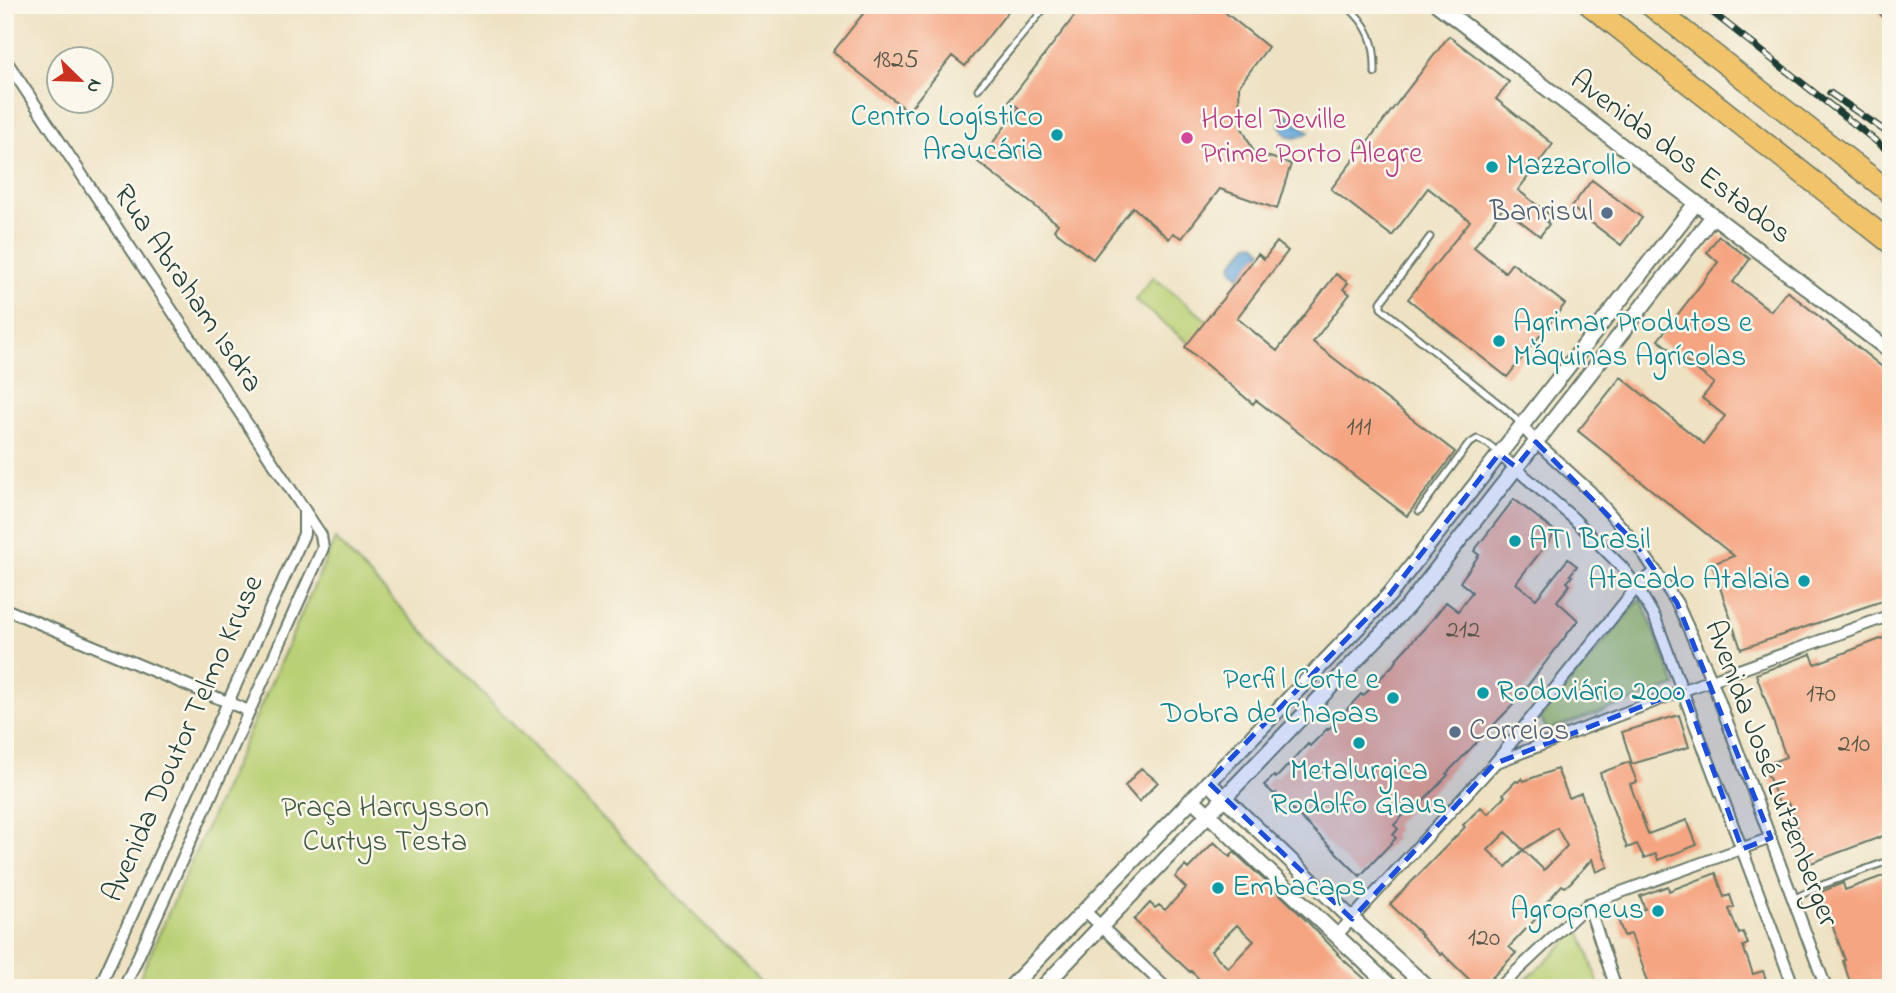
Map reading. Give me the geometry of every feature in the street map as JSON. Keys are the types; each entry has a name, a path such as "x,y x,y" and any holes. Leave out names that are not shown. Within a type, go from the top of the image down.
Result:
{"highway":[{"path":"1590,5 1891,243"},
{"path":"1650,5 1891,193"}],"street":[{"name":"Avenida dos Estados","path":"1438,5 1891,352"},
{"name":"Rua Abraham Isdra","path":"5,59 321,535 323,548"},
{"path":"1010,988 1390,594 1696,203"},
{"path":"1042,988 1406,607 1713,216"},
{"path":"1606,318 1621,333"},
{"name":"Avenida José Lutzenberger","path":"1521,425 1591,492 1640,547 1677,603 1712,681 1826,988"},
{"name":"Avenida José Lutzenberger","path":"1499,454 1572,517 1622,567 1656,618 1794,988"},
{"name":"Avenida Doutor Telmo Kruse","path":"99,988 304,534 304,509"},
{"name":"Avenida Doutor Telmo Kruse","path":"124,988 323,548"},
{"path":"1337,934 1494,764 1637,587 1656,571"},
{"path":"5,609 249,711"},
{"path":"1494,764 1684,690 1891,615"},
{"path":"1305,682 1319,698"},
{"path":"1208,782 1428,988"},
{"path":"1192,799 1392,988"},
{"path":"1499,988 1588,904 1771,838"},
{"path":"1588,904 1616,988"},
{"path":"1085,911 1166,988"}],"lane":[{"path":"978,89 1047,5"},
{"path":"1346,5 1367,29 1373,44 1375,74"},
{"path":"1430,237 1381,302 1381,308 1508,411 1521,425"},
{"path":"1419,511 1468,445 1476,439 1484,441 1499,454"},
{"path":"1793,898 1891,860"}],"highlighted area":[{"path":"1536,442 1639,547 1677,603 1771,838 1742,849 1684,690 1494,764 1352,919 1208,782 1390,594 1499,454 1516,467"}],"green space":[{"path":"1153,277 1209,322 1191,345 1135,300"},
{"name":"Praça Harrysson Curtys Testa","path":"335,539 765,988 135,988"},
{"path":"1641,598 1676,686 1548,730 1540,718"},
{"path":"1580,929 1600,988 1517,988"}],"water":[{"path":"1284,112 1309,132 1295,138 1288,136 1279,123"},
{"path":"1255,243 1263,250 1240,277 1233,270 1232,264 1249,244"}],"building":[{"name":"Centro Logístico Araucária","path":"870,5 1013,5 965,66 952,56 908,111 833,52"},
{"path":"1083,5 1216,5 1268,47 1239,86 1240,124 1254,152 1291,164 1277,209 1220,189 1182,238 1173,233 1169,239 1133,207 1093,259 1054,230 1058,224 978,162 1019,108 1009,101"},
{"path":"1873,5 1891,5 1891,27"},
{"path":"1449,36 1509,82 1496,99 1553,144 1518,190 1551,216 1547,222 1549,224 1540,236 1503,208 1474,247 1505,272 1512,263 1565,304 1507,377 1408,299 1470,221 1428,188 1392,236 1331,189"},
{"name":"Banrisul","path":"1592,180 1642,218 1621,245 1571,207"},
{"path":"1719,236 1750,259 1733,282 1771,311 1787,291 1891,374 1891,598 1741,649 1712,564 1734,556 1578,431 1621,377 1704,444 1725,416 1702,398 1714,383 1658,340 1718,262 1707,252"},
{"path":"1277,242 1288,251 1237,318 1277,351 1336,274 1348,283 1343,289 1350,294 1313,342 1455,452 1407,516 1256,400 1253,404 1185,347 1258,254 1264,259"},
{"path":"1514,499 1556,532 1516,583 1536,599 1568,559 1577,566 1567,582 1570,585 1557,601 1578,620 1512,706 1413,811 1410,808 1394,825 1398,829 1393,835 1396,838 1360,876 1276,793 1275,795 1264,785 1274,776 1276,778 1308,744 1310,746 1328,730 1361,694 1363,696 1397,661 1446,602 1458,611 1472,592 1460,582 1479,555 1474,551"},
{"path":"1891,635 1891,833 1811,863 1788,803 1780,806 1764,765 1786,757 1756,674 1811,654 1815,664"},
{"path":"1679,715 1689,747 1632,764 1622,732"},
{"path":"1629,762 1637,782 1630,784 1648,834 1687,820 1697,845 1658,860 1656,854 1644,858 1637,844 1627,848 1600,773"},
{"path":"1141,768 1158,782 1139,802 1125,786"},
{"path":"1557,769 1569,798 1581,793 1608,867 1596,872 1592,859 1571,882 1565,887 1562,885 1545,904 1548,906 1509,947 1516,953 1482,988 1478,988 1390,904 1481,807 1488,814 1516,781 1522,778 1524,781","holes":["1557,828 1567,846 1544,870 1523,850","1506,832 1523,850 1506,867 1488,850"]},
{"path":"1214,842 1230,857 1234,852 1375,988 1208,988 1134,920 1150,903 1155,908 1159,905 1165,910 1186,888 1175,877 1185,866 1188,869","holes":["1237,925 1254,941 1228,968 1211,951"]},
{"path":"1716,873 1724,897 1730,895 1734,907 1729,909 1739,934 1743,932 1748,944 1743,946 1753,974 1763,971 1769,988 1649,988 1631,934 1624,936 1618,919 1645,909 1640,896 1668,886 1669,891"},
{"path":"1891,873 1891,979 1868,988 1852,988 1843,961 1845,960 1820,892 1843,883 1845,890"}],"railway":[{"path":"1703,5 1891,153"},
{"path":"1830,93 1891,135"}],"place":[{"name":"Centro Logístico Araucária","path":"1057,135"},
{"name":"Hotel Deville Prime Porto Alegre","path":"1187,138"},
{"name":"Mazzarollo","path":"1492,167"},
{"name":"Banrisul","path":"1607,213"},
{"name":"Agrimar Produtos e Máquinas Agrícolas","path":"1499,341"},
{"name":"ATI Brasil","path":"1515,541"},
{"name":"Atacado Atalaia","path":"1804,581"},
{"name":"Rodoviário 2000","path":"1483,693"},
{"name":"Perfil Corte e Dobra de Chapas","path":"1393,698"},
{"name":"Correios","path":"1455,732"},
{"name":"Metalurgica Rodolfo Glaus","path":"1359,743"},
{"name":"Embacaps","path":"1218,888"},
{"name":"Agropneus","path":"1658,911"}]}
